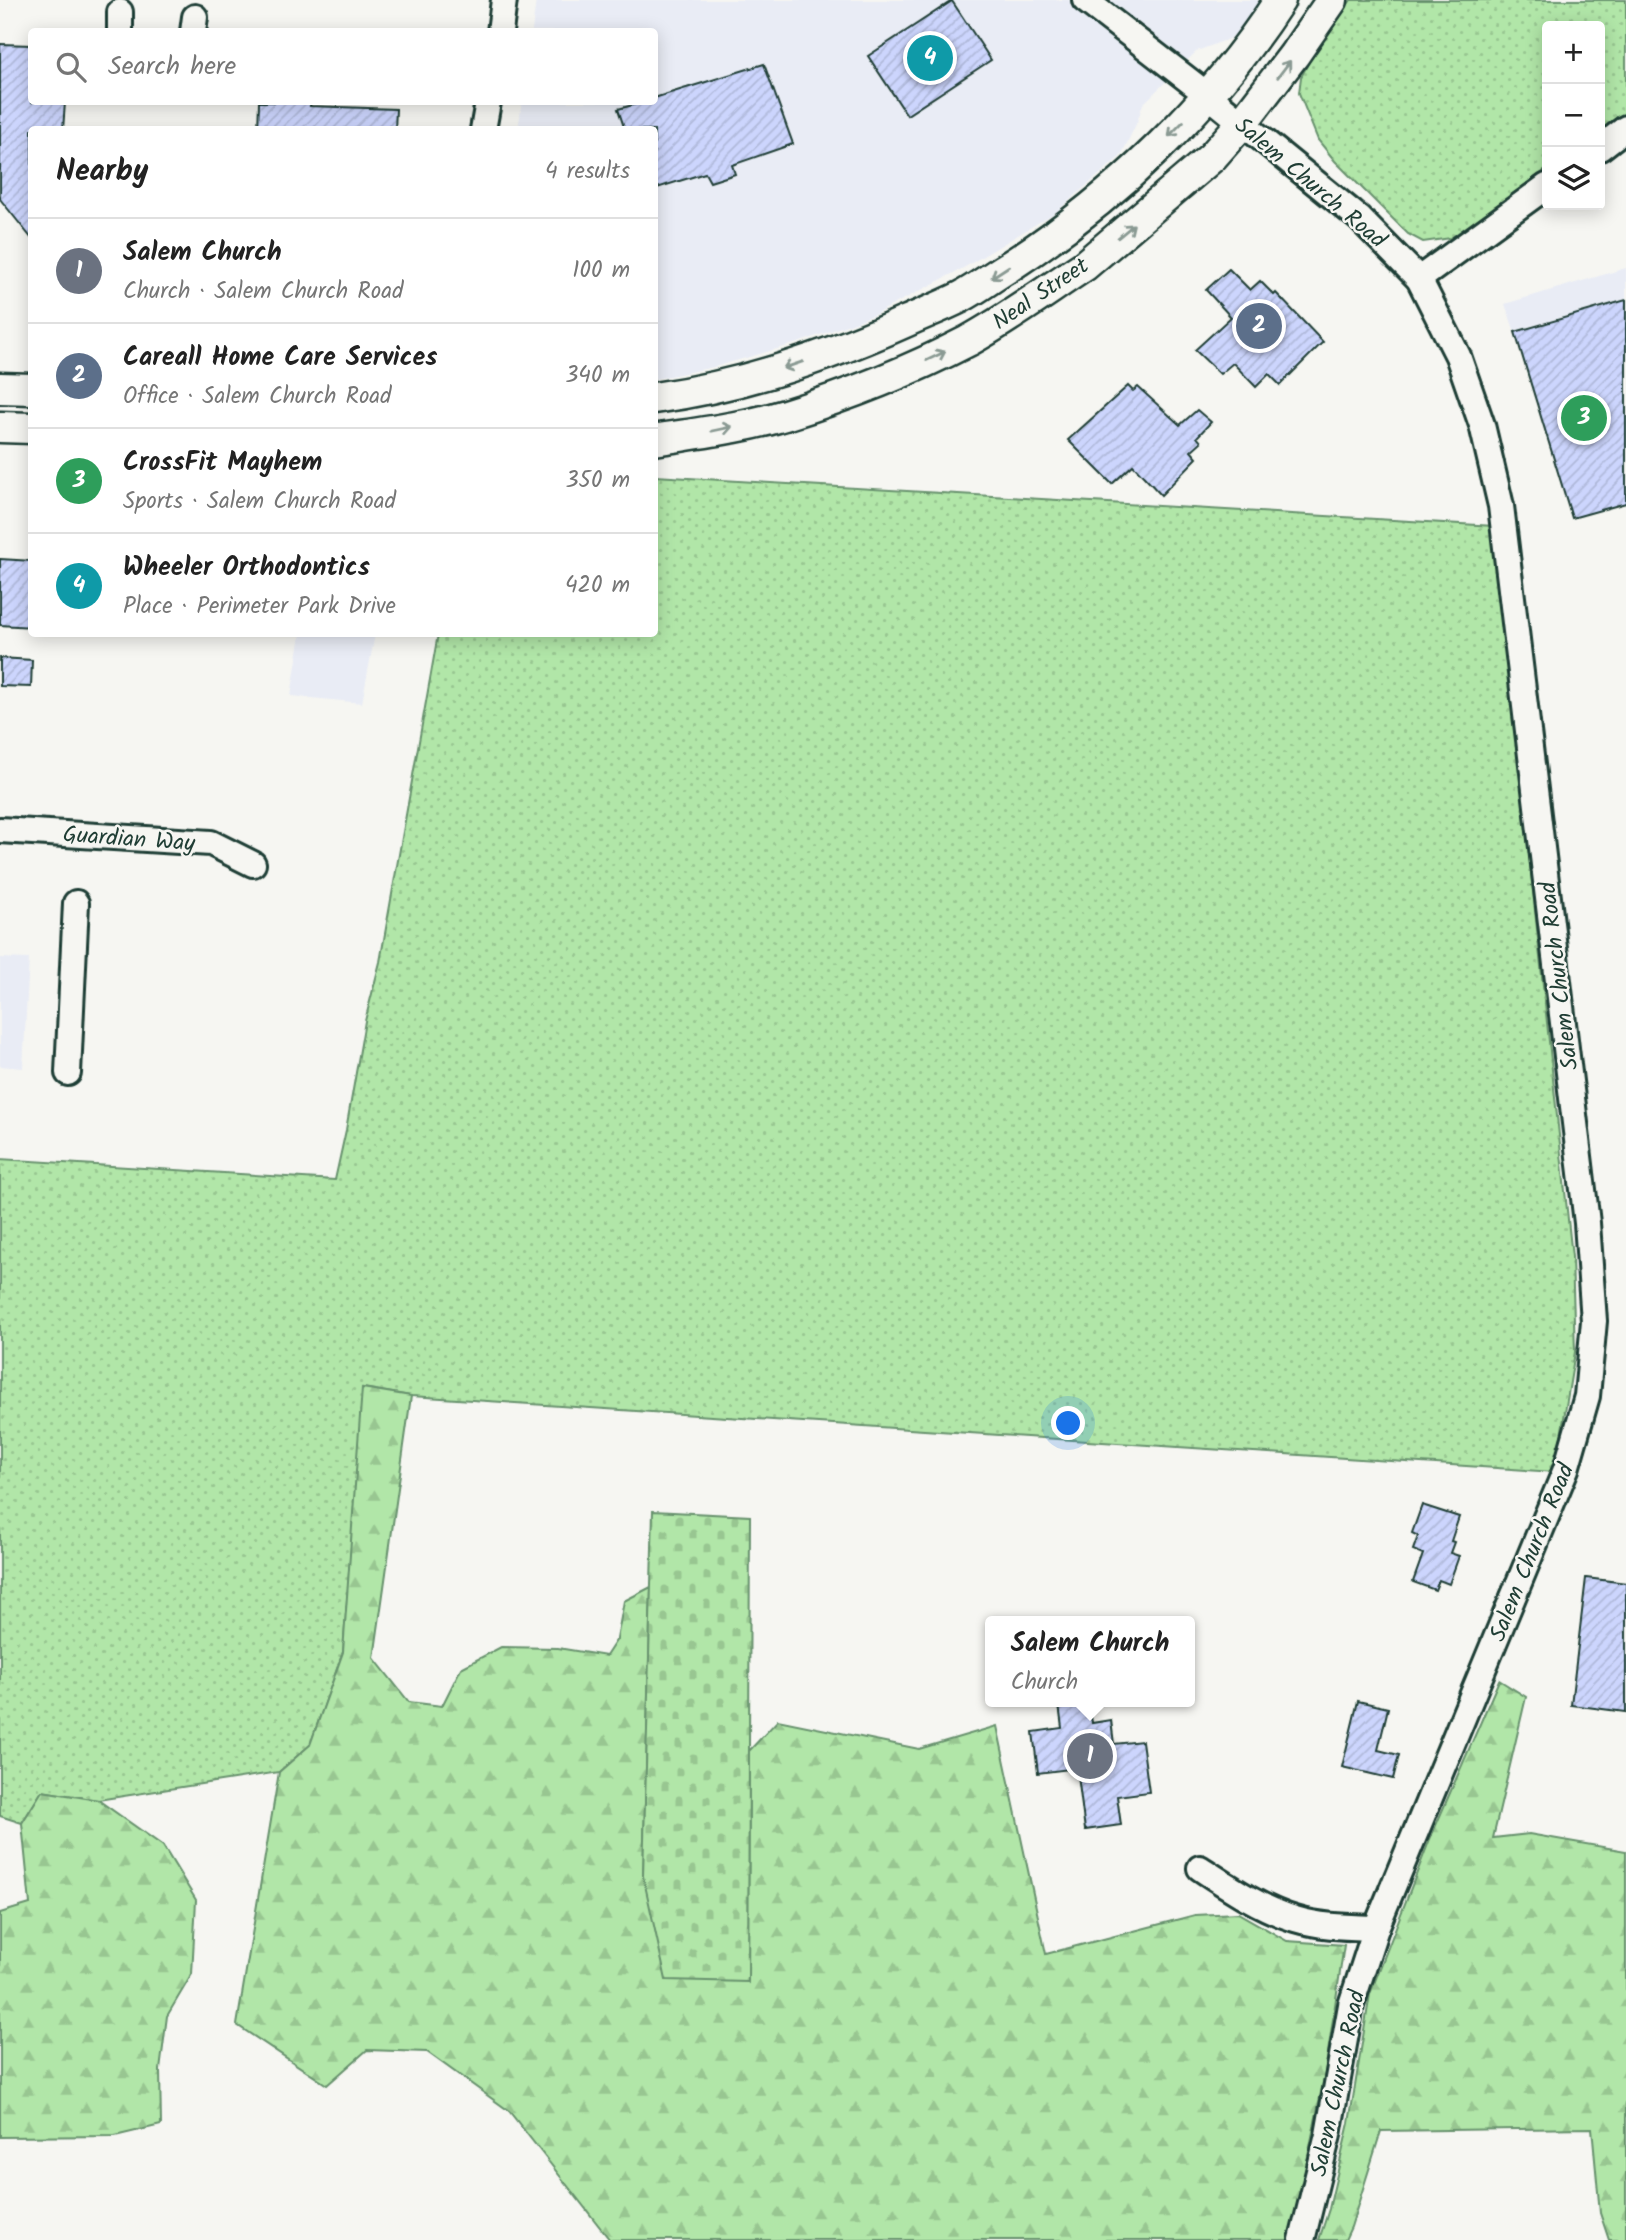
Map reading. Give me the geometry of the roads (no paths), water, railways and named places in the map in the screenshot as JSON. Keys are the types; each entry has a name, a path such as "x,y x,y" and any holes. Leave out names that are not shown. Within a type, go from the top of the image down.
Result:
{"main road":[{"name":"Neal Street","path":"658,397 689,393 780,370 854,344 961,297 1059,233 1145,160 1209,96 1280,0"},
{"name":"Neal Street","path":"658,439 784,416 868,386 969,340 1084,266 1212,157 1294,55 1332,0"},
{"path":"854,344 868,386"},
{"path":"0,388 28,389"},
{"path":"0,427 28,428"}],"street":[{"path":"500,28 504,0"},
{"name":"Salem Church Road","path":"1085,0 1359,218 1419,279 1458,356 1482,425 1501,506 1586,1210 1594,1321 1587,1396 1566,1469 1376,1928 1351,2006 1328,2136 1302,2240"},
{"path":"485,126 488,105"},
{"path":"1601,147 1626,128"},
{"path":"1419,279 1542,190"},
{"name":"Guardian Way","path":"0,830 211,843 253,864"},
{"path":"68,1073 76,903"},
{"path":"1200,1868 1246,1897 1294,1919 1335,1926 1376,1928"}],"place":[{"name":"Wheeler Orthodontics","path":"930,58"},
{"name":"Careall Home Care Services","path":"1259,326"},
{"name":"CrossFit Mayhem","path":"1584,418"},
{"name":"Salem Church","path":"1090,1756"}]}
